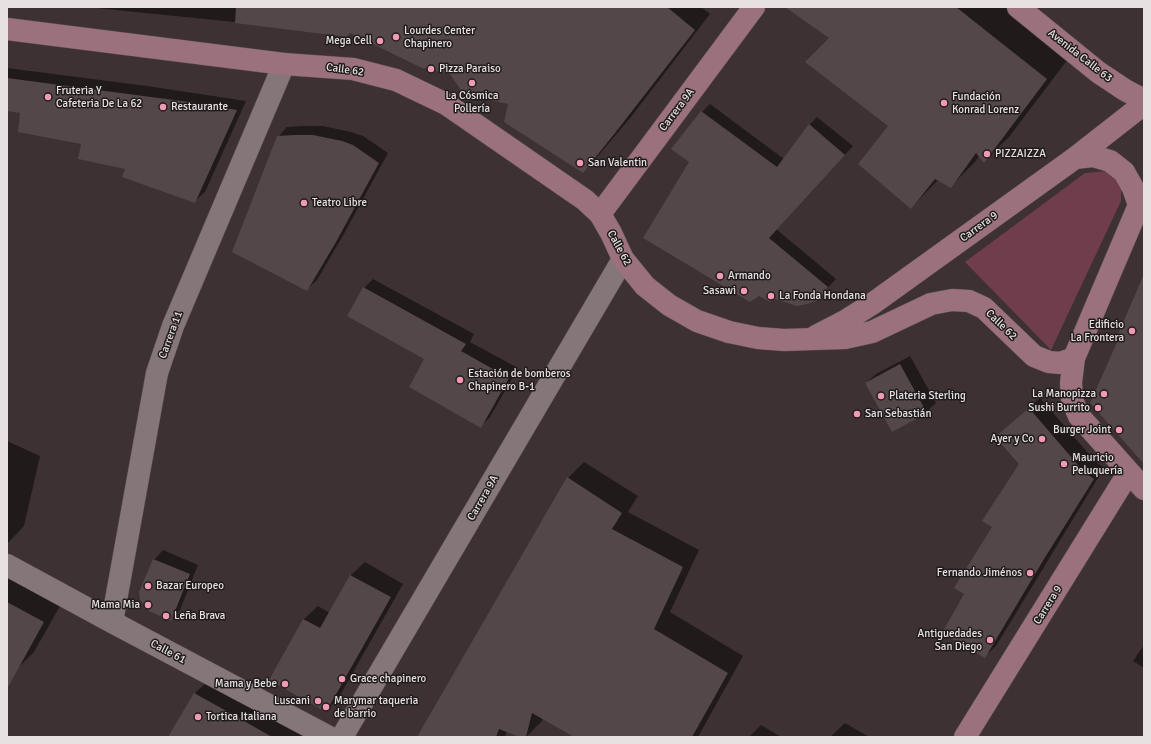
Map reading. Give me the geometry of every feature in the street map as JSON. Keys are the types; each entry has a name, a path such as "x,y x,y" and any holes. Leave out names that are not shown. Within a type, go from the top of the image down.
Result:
{"street":[{"name":"Carrera 9A","path":"600,214 754,7"},
{"name":"Avenida Calle 63","path":"1018,7 1098,72 1125,90 1144,100"},
{"name":"Calle 62","path":"7,29 284,64 353,69 396,80 446,104 567,186 600,214 623,259 645,286 669,306 697,322 729,332 758,338 784,340 845,338 872,332 931,304 952,300 969,301 984,308 1034,356 1049,362 1060,363 1074,358"},
{"name":"Carrera 11","path":"112,622 157,374 173,326 284,64"},
{"name":"Carrera 9","path":"808,340 845,321 872,304 1075,158 1144,104"},
{"path":"1075,158 1093,156 1110,161 1124,172 1142,201 1074,358 1071,383 1072,400 1079,416 1144,489"},
{"name":"Carrera 9A","path":"342,737 623,259"},
{"name":"Carrera 9","path":"965,737 1130,472"},
{"name":"Calle 61","path":"7,565 329,737"}],"shaded area":[{"path":"1108,171 1121,181 1121,201 1051,350 965,262 1085,173"}],"building":[{"path":"236,7 667,7 695,30 583,173 504,122 508,104 470,96 462,92 450,74 422,68 350,33 347,37 235,23"},
{"name":"Fundación Konrad Lorenz","path":"785,7 956,7 1047,79 984,163 976,153 951,188 935,179 911,209 858,164 888,126 805,62 829,38"},
{"path":"7,78 189,102 237,110 195,203 122,177 125,169 78,159 81,144 18,132 20,113 7,111"},
{"path":"701,111 777,167 809,124 845,155 769,238 828,287 817,301 797,306 775,299 770,302 759,296 750,302 643,238 689,162 671,149"},
{"name":"Teatro Libre","path":"313,135 342,141 353,145 379,163 336,242 307,291 232,252 277,136"},
{"path":"1144,274 1144,464 1090,403 1118,340 1116,339"},
{"path":"363,287 466,344 461,351 509,378 481,428 409,387 424,359 347,316"},
{"path":"900,364 927,413 892,432 865,383"},
{"path":"1029,408 1084,472 1094,479 985,658 942,633 964,594 954,588 992,527 982,521 1019,464 995,437"},
{"path":"567,477 622,513 612,529 683,567 654,629 728,673 692,737 574,737 532,713 526,737 520,737 499,729 496,737 417,737"},
{"path":"153,559 190,574 171,621 149,611 140,600 139,592"},
{"path":"350,575 391,597 326,712 269,680 303,619 320,628"},
{"path":"7,602 44,622 7,689"},
{"path":"194,693 230,713 272,737 168,737"}],"place":[{"name":"Lourdes Center Chapinero","path":"396,37"},
{"name":"Mega Cell","path":"380,41"},
{"name":"Pizza Paraiso","path":"431,69"},
{"name":"La Cósmica Pollería","path":"472,83"},
{"name":"Fruteria Y Cafeteria De La 62","path":"48,97"},
{"name":"Fundación Konrad Lorenz","path":"944,103"},
{"name":"Restaurante","path":"163,107"},
{"name":"PIZZAIZZA","path":"987,154"},
{"name":"San Valentin","path":"580,163"},
{"name":"Teatro Libre","path":"304,203"},
{"name":"Armando","path":"720,276"},
{"name":"Sasawi","path":"744,291"},
{"name":"La Fonda Hondana","path":"771,296"},
{"name":"Edificio La Frontera","path":"1132,331"},
{"name":"Estación de bomberos Chapinero B-1","path":"460,380"},
{"name":"La Manopizza","path":"1104,394"},
{"name":"Plateria Sterling","path":"881,396"},
{"name":"Sushi Burrito","path":"1098,408"},
{"name":"San Sebastián","path":"857,414"},
{"name":"Burger Joint","path":"1119,430"},
{"name":"Ayer y Co","path":"1042,439"},
{"name":"Mauricio Peluquería","path":"1064,464"},
{"name":"Fernando Jiménos","path":"1030,573"},
{"name":"Bazar Europeo","path":"148,586"},
{"name":"Mama Mia","path":"148,605"},
{"name":"Leña Brava","path":"166,616"},
{"name":"Antiguedades San Diego","path":"990,640"},
{"name":"Grace chapinero","path":"342,679"},
{"name":"Mama y Bebe","path":"285,684"},
{"name":"Luscani","path":"318,701"},
{"name":"Marymar taqueria de barrio","path":"326,707"},
{"name":"Tortica Italiana","path":"198,717"}]}
